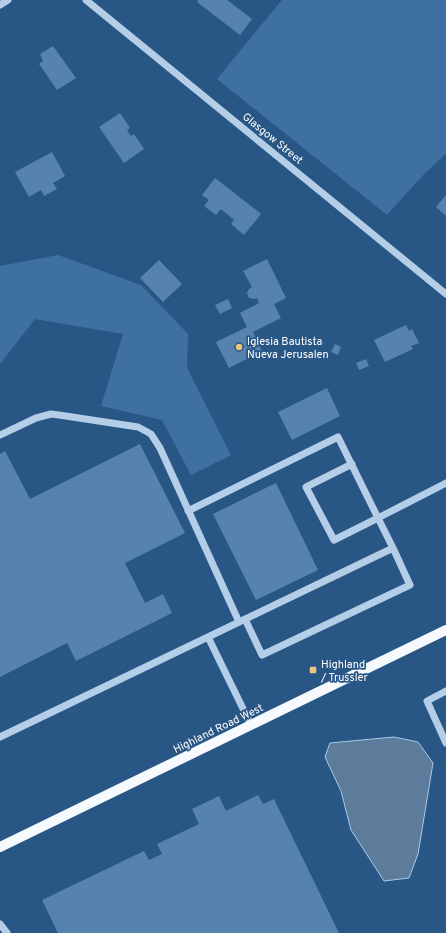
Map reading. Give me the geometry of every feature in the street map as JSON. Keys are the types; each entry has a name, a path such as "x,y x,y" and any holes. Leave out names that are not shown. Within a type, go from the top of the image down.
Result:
{"main road":[{"name":"Highland Road West","path":"0,847 446,630"}],"street":[{"path":"0,5 8,0"},
{"name":"Glasgow Street","path":"86,0 446,294"},
{"path":"0,435 36,418 51,414 123,424 144,429 151,434 160,448 188,511 242,621 262,655 410,585 338,437 188,511"},
{"path":"352,464 306,487 334,540 446,483"},
{"path":"0,737 393,548"},
{"path":"208,637 251,725"},
{"path":"446,691 427,701 446,744"},
{"path":"0,924 7,933"}],"shaded area":[{"path":"282,0 446,0 446,154 426,172 387,215 217,79"},
{"path":"58,255 141,285 188,334 187,368 231,455 191,475 162,420 101,406 123,334 35,319 0,364 0,266"},
{"path":"394,737 418,742 433,763 418,854 409,878 384,881 351,830 341,791 325,757 330,743"}],"building":[{"path":"198,0 227,0 252,19 240,35 197,2"},
{"path":"53,46 76,78 57,90 39,64 43,61 40,54"},
{"path":"120,113 130,128 127,130 131,136 134,134 144,149 124,163 99,127"},
{"path":"52,152 65,176 53,183 57,189 44,196 41,190 29,197 15,172"},
{"path":"215,178 261,214 244,235 231,224 234,220 221,209 216,215 204,206 209,200 202,195"},
{"path":"446,195 446,216 436,207"},
{"path":"267,259 286,298 274,304 281,318 253,332 262,351 229,368 216,342 247,327 240,313 259,303 257,298 249,298 247,293 252,287 243,271"},
{"path":"159,260 182,284 163,302 140,278"},
{"path":"228,299 232,308 220,314 215,305"},
{"path":"406,325 409,331 412,329 419,343 411,346 413,349 385,362 374,340"},
{"path":"335,344 341,347 338,355 331,352"},
{"path":"366,359 369,366 359,370 356,363"},
{"path":"327,388 340,416 292,440 278,412"},
{"path":"140,444 185,533 125,563 145,603 163,594 172,613 76,661 67,643 0,677 0,454 5,451 30,499"},
{"path":"276,483 318,570 256,600 213,514"},
{"path":"258,795 263,804 274,799 339,933 58,933 42,900 144,851 149,860 162,854 157,844 199,824 192,809 219,796 226,811"}],"place":[{"name":"Iglesia Bautista Nueva Jerusalen","path":"239,347"},
{"name":"Highland / Trussler","path":"313,670"}]}
